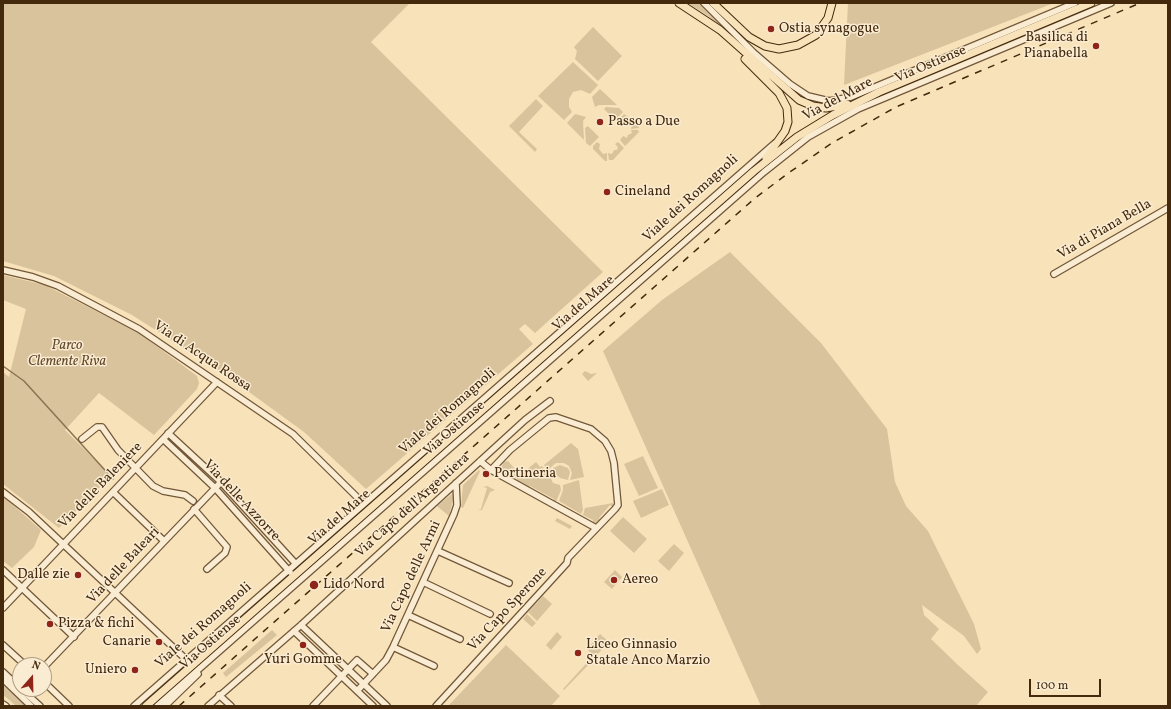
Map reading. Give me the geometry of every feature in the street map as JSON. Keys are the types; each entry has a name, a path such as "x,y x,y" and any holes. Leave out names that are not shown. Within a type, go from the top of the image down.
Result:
{"main road":[{"name":"Viale dei Romagnoli","path":"679,3 720,30 791,94 807,104 818,107 839,106 879,92"},
{"path":"713,3 750,38 765,46 779,49 798,45 816,35 828,18 832,3"},
{"name":"Via del Mare","path":"146,706 754,171 811,128 879,92 1091,3"},
{"name":"Viale dei Romagnoli","path":"708,23 782,97 786,106 788,118 785,131 771,153 754,171"}],"street":[{"path":"704,3 753,52 790,84 808,96 833,101 851,97 1075,3"},
{"name":"Via Ostiense","path":"157,706 764,172 808,137 863,107 1112,3"},
{"name":"Viale dei Romagnoli","path":"134,706 363,503 676,230 763,152 780,139"},
{"name":"Via di Piana Bella","path":"1054,274 1168,208"},
{"name":"Via di Acqua Rossa","path":"3,270 50,283 116,315 149,335 298,438 363,503"},
{"name":"Via delle Baleniere","path":"3,608 217,382"},
{"name":"Via Capo dell'Argentiera","path":"208,706 294,631 480,461 550,400"},
{"name":"Via Capo Sperone","path":"436,706 567,563 568,558 617,508 619,500 612,453 605,441 593,430 556,418 549,418 510,450 491,470"},
{"path":"82,439 97,427 102,427 116,448 155,487 185,495 193,501"},
{"name":"Via delle Azzorre","path":"168,433 221,482 295,563"},
{"name":"Via delle Azzorre","path":"163,439 215,488 299,582"},
{"path":"480,461 491,470 596,528"},
{"name":"Via delle Baleari","path":"52,659 221,482"},
{"name":"Via Capo delle Armi","path":"357,691 386,660 393,647 456,511 456,483"},
{"path":"3,492 28,512 192,665"},
{"path":"113,492 164,541"},
{"path":"194,509 227,547 225,553 207,569"},
{"path":"272,552 279,545"},
{"path":"438,551 509,583"},
{"path":"3,570 74,637"},
{"path":"423,582 490,614"},
{"path":"408,615 460,639"},
{"path":"300,625 387,706"},
{"path":"294,631 373,706"},
{"path":"3,645 16,657"},
{"path":"393,647 434,666"},
{"path":"313,706 357,660 373,674"},
{"path":"166,705 190,684 203,666"},
{"path":"3,672 12,680"},
{"path":"3,679 27,698 40,706"},
{"path":"52,690 69,706"},
{"path":"219,695 231,706"},
{"path":"27,698 31,706"}],"green space":[{"path":"3,3 410,3 371,42 603,272 535,333 525,324 519,329 533,344 366,489 304,432 223,373 132,315 54,276 3,261"},
{"path":"688,3 700,3 759,60 708,16"},
{"path":"848,3 1054,3 844,85"},
{"path":"593,27 622,56 598,81 575,59 577,51 574,47"},
{"path":"573,62 598,85 590,94 581,90 573,92 569,99 569,107 572,112 564,120 538,96"},
{"path":"600,89 617,105 599,105 595,107 592,97"},
{"path":"536,99 543,106 519,132 537,149 535,152 509,126"},
{"path":"606,107 619,108 623,112 615,120 604,109"},
{"path":"575,114 586,117 583,121 584,140 567,123"},
{"path":"624,114 639,125 639,128 631,129 632,125 628,124 626,120 622,122 620,118"},
{"path":"588,126 599,137 590,146 586,143 585,128"},
{"path":"631,130 638,130 639,132 625,146 620,140 623,136 627,138 628,135 632,133"},
{"path":"597,142 600,144 599,149 603,154 607,153 607,161 605,161 593,149 593,146"},
{"path":"618,142 624,148 613,160 609,160 608,153 612,154 614,150 617,150 618,147 615,144"},
{"path":"730,252 821,343 887,429 895,482 906,506 928,531 974,624 981,649 977,654 964,636 922,605 924,615 939,629 931,639 988,692 976,706 761,706 603,351 662,300"},
{"name":"Parco Clemente Riva","path":"3,275 45,285 139,333 197,376 199,383 197,389 154,435 99,393 65,430 111,476 59,528 3,484 3,372 9,377 26,309 3,300"},
{"path":"585,371 591,374 597,373 588,381 582,374"},
{"path":"571,443 578,449 584,477 570,480 572,473 569,466 564,463 556,463 551,467 549,472 544,465"},
{"path":"643,456 658,488 639,496 624,464"},
{"path":"508,461 520,475 536,462 540,467 542,466 549,474 553,483 560,485 561,490 555,504 552,502 554,499 530,486 528,489 516,482 517,479 500,469 504,462"},
{"path":"560,465 568,468 570,472 568,480 560,478 553,472 553,468"},
{"path":"479,470 480,471 463,508 461,507 463,485"},
{"path":"579,480 583,510 581,514 559,501 563,490 563,485"},
{"path":"487,486 495,490 490,492 482,510 478,510 481,509 487,488 483,487"},
{"path":"662,489 669,505 641,518 633,501"},
{"path":"453,493 454,496 449,516 437,506"},
{"path":"3,496 41,530 34,547 12,568 3,561"},
{"path":"613,503 613,508 610,505 599,518 602,521 595,525 592,524 593,520 583,515 585,508"},
{"path":"623,517 647,539 634,553 610,531"},
{"path":"557,518 572,526 570,529 555,521"},
{"path":"674,544 684,553 669,571 658,561"},
{"path":"615,570 622,577 612,589 604,582"},
{"path":"543,596 552,604 537,621 528,612"},
{"path":"527,614 536,623 532,627 523,619"},
{"path":"272,630 277,635 226,677 223,673"},
{"path":"557,632 562,637 551,650 546,645"},
{"path":"600,634 609,642 595,657 587,649"},
{"path":"506,645 560,696 551,706 448,706"},
{"path":"593,656 595,658 564,690 563,689"},
{"path":"3,685 12,693 12,697 17,697 27,706 16,706 3,695"}],"waterway":[{"path":"3,366 24,381 113,479"}],"railway":[{"path":"179,706 754,199 787,174 832,143 896,107 1140,3"}],"place":[{"name":"Ostia synagogue","path":"771,29"},
{"name":"Basilica di Pianabella","path":"1096,46"},
{"name":"Passo a Due","path":"600,122"},
{"name":"Cineland","path":"607,192"},
{"name":"Portineria","path":"486,474"},
{"name":"Dalle zie","path":"78,575"},
{"name":"Aereo","path":"614,580"},
{"name":"Lido Nord","path":"314,585"},
{"name":"Pizza & fichi","path":"50,624"},
{"name":"Canarie","path":"159,642"},
{"name":"Yuri Gomme","path":"303,645"},
{"name":"Liceo Ginnasio Statale Anco Marzio","path":"578,653"},
{"name":"Uniero","path":"135,670"}]}
